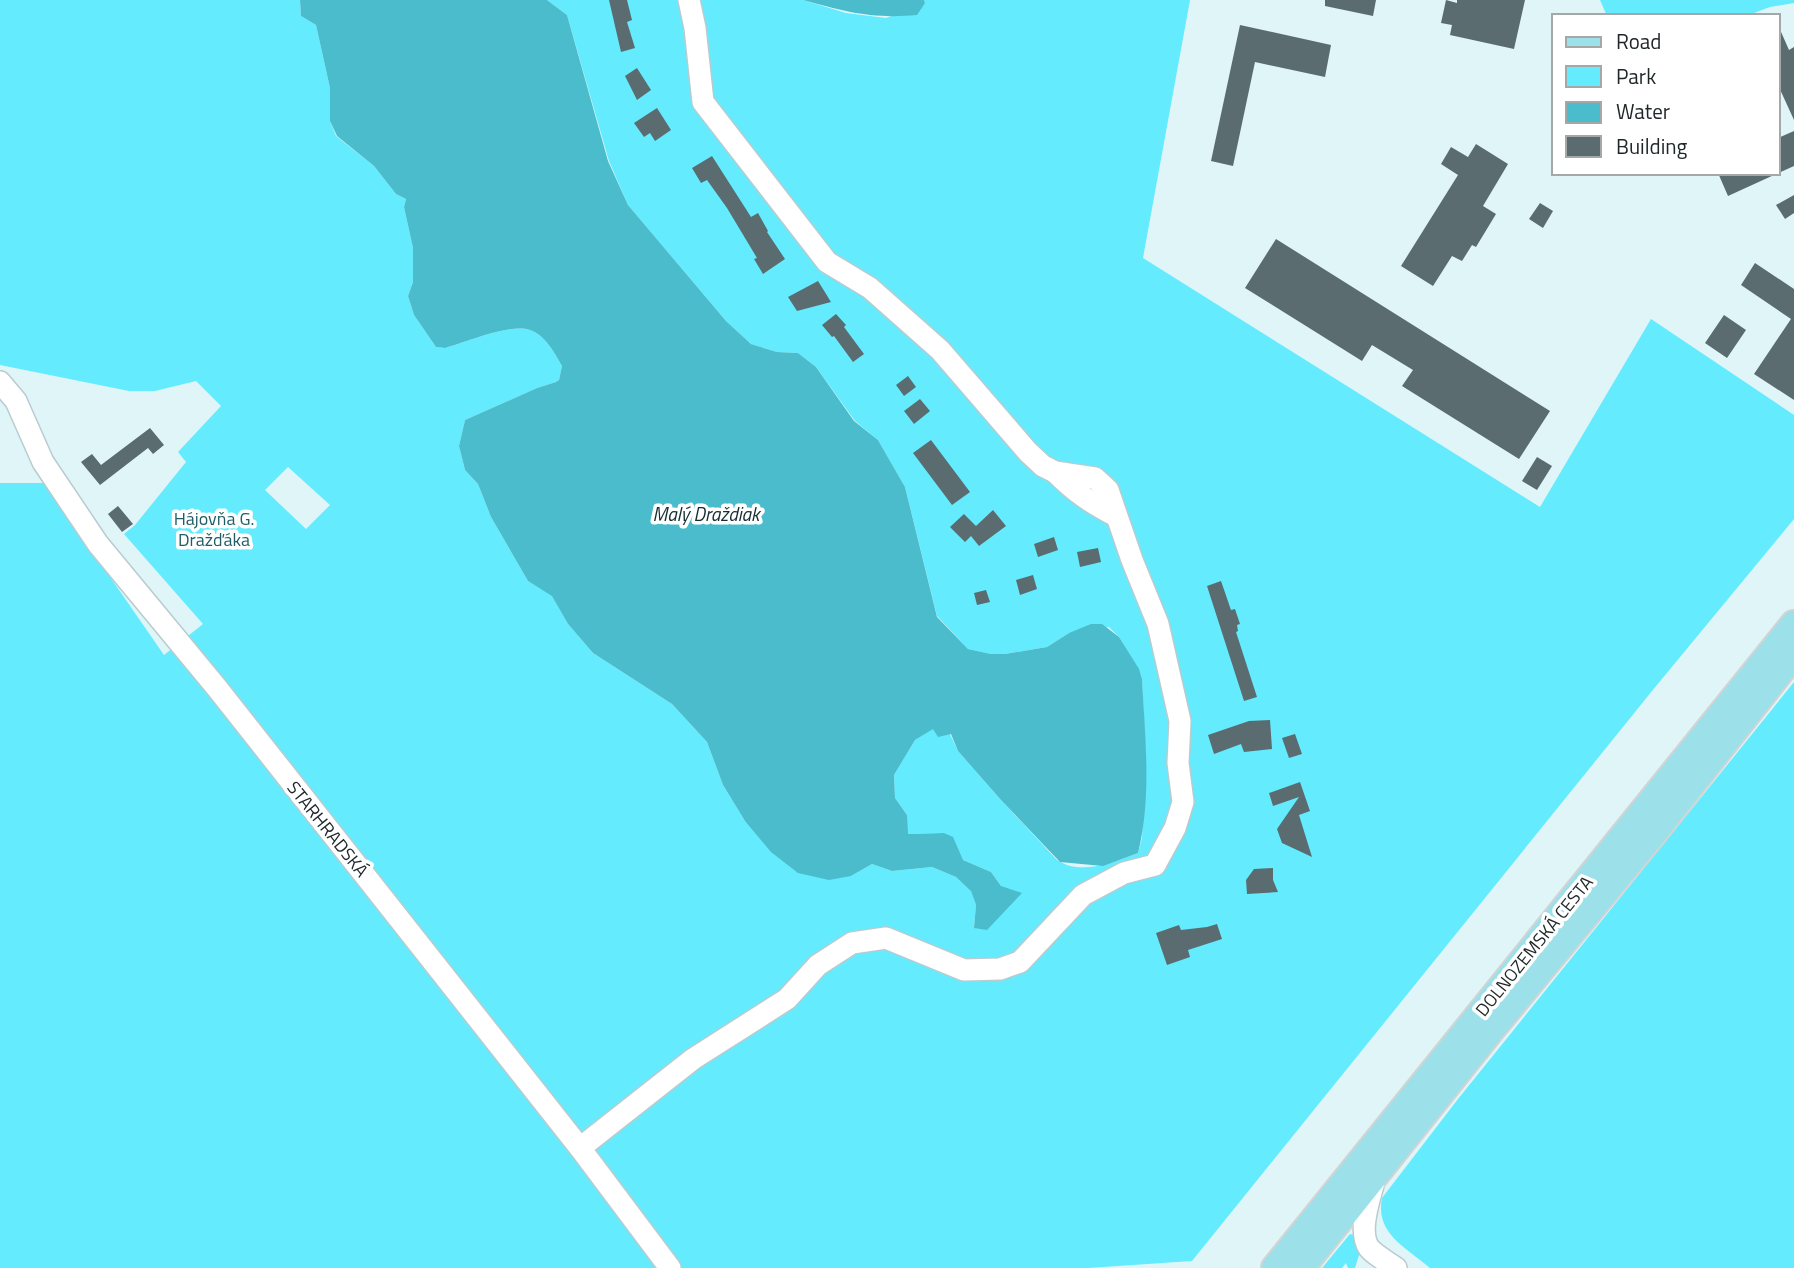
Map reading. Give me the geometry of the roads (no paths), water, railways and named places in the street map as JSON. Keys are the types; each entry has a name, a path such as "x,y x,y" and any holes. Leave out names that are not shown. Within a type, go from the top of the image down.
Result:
{"main road":[{"name":"DOLNOZEMSKÁ CESTA","path":"1275,1268 1794,624"},
{"name":"DOLNOZEMSKÁ CESTA","path":"1301,1268 1491,1030 1652,835 1794,654"}],"street":[{"path":"580,1148 694,1059 787,999 818,965 852,943 886,939 964,970 1000,969 1020,962 1083,895 1124,873 1155,865 1175,828 1183,802 1178,764 1180,721 1158,624 1108,490 1095,478 1055,472 1043,466 940,350 870,288 827,262 703,102 695,28 689,0"},
{"name":"STARHRADSKÁ","path":"0,382 16,401 43,461 98,544 187,650 580,1148 670,1268"},
{"path":"1376,1175 1365,1226 1367,1260 1396,1268"}],"water":[{"name":"Malý Draždiak","path":"300,0 547,0 567,15 608,161 628,205 726,321 751,344 777,352 798,353 816,367 854,421 878,440 905,487 937,617 968,649 991,654 1047,647 1069,633 1091,624 1102,624 1119,637 1139,669 1142,679 1146,788 1138,853 1103,866 1060,862 958,751 951,734 938,737 933,729 915,740 894,775 895,798 907,815 908,834 944,833 953,837 963,860 991,872 1001,886 1022,893 987,930 974,928 976,905 971,891 956,877 932,867 892,871 872,864 851,876 829,880 798,873 771,852 745,821 723,785 707,742 672,704 593,653 568,624 552,596 528,581 491,517 478,484 465,470 459,446 465,420 556,382 559,380 562,366 540,335 530,330 500,331 445,348 436,347 414,315 408,296 413,282 413,248 404,207 406,199 396,194 374,166 337,136 330,121 330,88 316,25 301,16"},
{"path":"803,0 924,0 925,3 917,15 886,16 846,11"}],"park label":[{"name":"Hájovňa G. Dražďáka","path":"214,528"}]}
